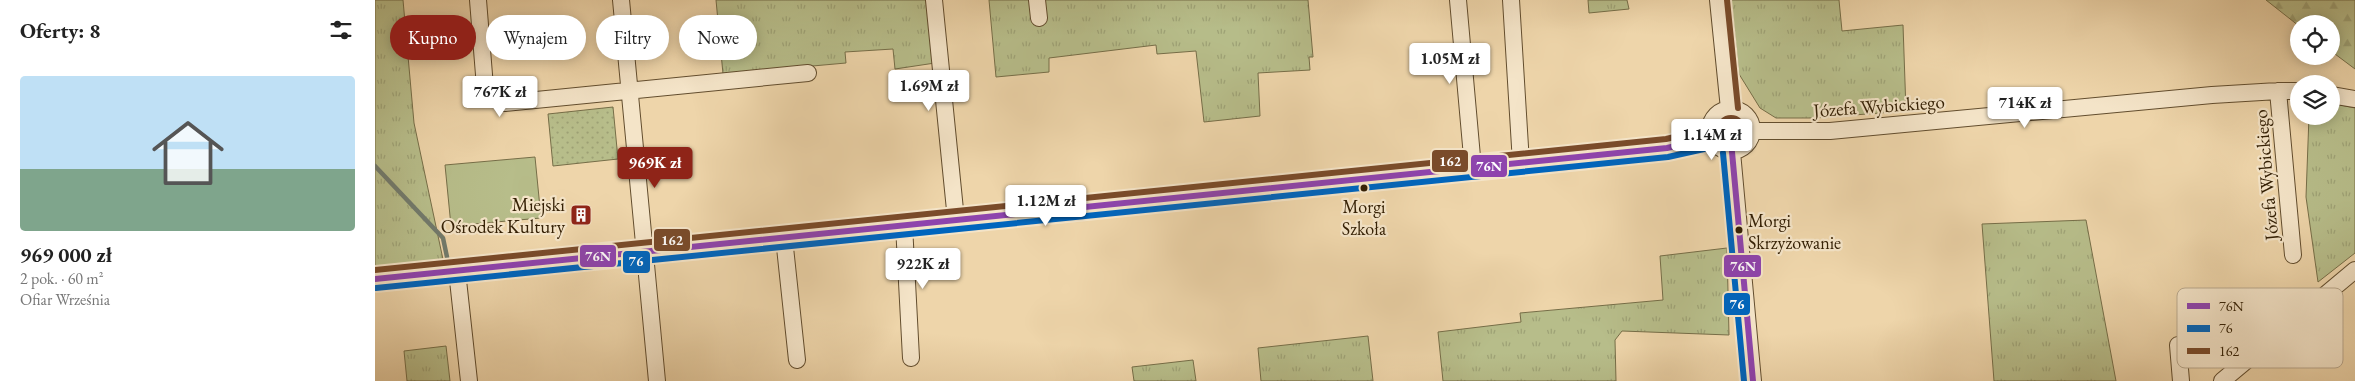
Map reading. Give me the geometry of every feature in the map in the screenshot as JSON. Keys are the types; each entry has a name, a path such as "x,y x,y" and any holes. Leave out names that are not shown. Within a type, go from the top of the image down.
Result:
{"street":[{"path":"478,0 485,87 489,95 505,103 808,73"},
{"path":"621,0 657,381"},
{"path":"934,0 956,220"},
{"path":"1037,0 1039,18"},
{"path":"1458,0 1473,168"},
{"path":"1511,0 1521,163"},
{"path":"1718,0 1729,109"},
{"name":"Józefa Wybickiego","path":"2278,90 2293,255"},
{"name":"Józefa Wybickiego","path":"1753,131 1829,131 2278,90 2290,91"},
{"path":"2340,96 2355,99"},
{"path":"1729,109 1738,110 1746,114 1751,122 1753,131 1747,145 1741,150 1732,152 1716,146 1711,138 1710,129 1713,119 1720,112 1729,109"},
{"path":"375,280 1667,148 1711,138"},
{"path":"1732,152 1753,381"},
{"path":"904,225 911,358"},
{"path":"784,238 797,360"},
{"path":"2333,288 2355,270"},
{"path":"457,271 469,381"},
{"path":"2180,368 2181,381"},
{"path":"2222,381 2238,368"}],"green space":[{"path":"375,0 403,0 404,15 390,15 390,60 408,60 414,123 444,264 375,272"},
{"path":"716,0 928,0 935,63 895,69 893,49 845,52 846,63 723,74 722,60 757,60 757,15 717,15"},
{"path":"989,0 1308,0 1313,57 1309,57 1310,70 1258,73 1260,116 1204,122 1196,51 1157,54 1156,45 1049,58 1049,72 996,77"},
{"path":"1588,0 1627,0 1629,9 1589,13"},
{"path":"1731,0 1839,0 1842,31 1903,25 1906,111 1815,118 1776,118 1760,108 1739,74"},
{"path":"2266,0 2355,0 2355,69 2340,58 2340,15 2290,15 2290,19"},
{"path":"2340,105 2355,108 2355,253 2318,282 2306,197 2309,125 2340,125"},
{"path":"613,107 618,159 553,166 548,114"},
{"path":"535,157 541,218 451,226 445,165"},
{"path":"2086,220 2116,381 1994,381 1982,224"},
{"path":"1727,248 1729,335 1622,331 1615,340 1616,381 1443,381 1438,332 1521,322 1520,313 1663,300 1660,256"},
{"path":"1368,336 1373,381 1261,381 1258,348"},
{"path":"446,346 450,381 407,381 404,351"},
{"path":"1193,360 1196,381 1134,381 1132,367"}],"waterway":[{"path":"375,166 443,238 447,257"}],"transit line":[{"name":"162","path":"1727,0 1738,108"},
{"name":"162","path":"1731,118 1740,121 1743,130 1740,139 1731,142 1722,139 1719,130 1722,121 1731,118"},
{"name":"162","path":"375,270 1666,139 1709,129"},
{"name":"76N","path":"375,279 1667,148 1711,138"},
{"name":"76","path":"376,288 1668,157 1713,147"},
{"name":"76N","path":"1732,152 1753,381"},
{"name":"76","path":"1723,153 1744,381"}],"place":[{"name":"Morgi Szkoła","path":"1364,188"},
{"name":"Miejski Ośrodek Kultury","path":"581,215"},
{"name":"Morgi Skrzyżowanie","path":"1739,230"}]}
